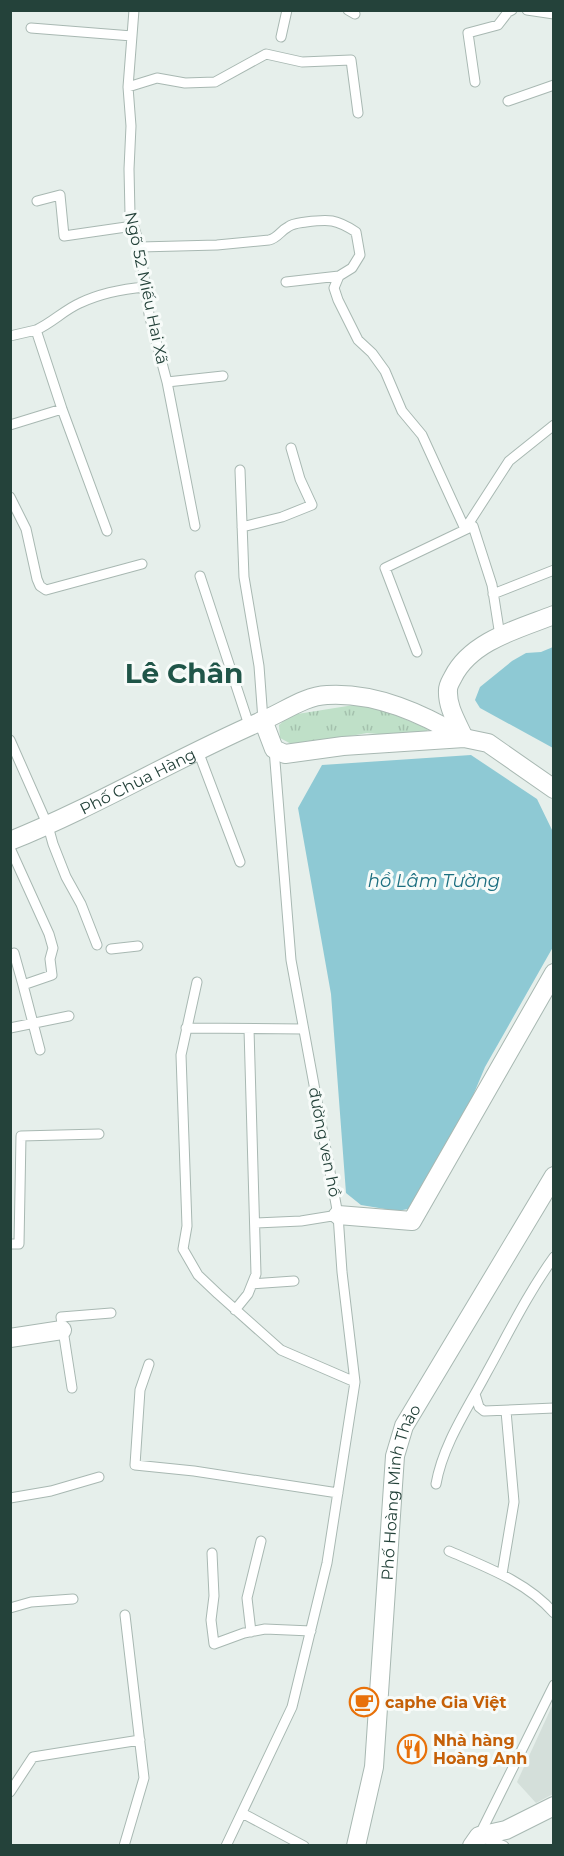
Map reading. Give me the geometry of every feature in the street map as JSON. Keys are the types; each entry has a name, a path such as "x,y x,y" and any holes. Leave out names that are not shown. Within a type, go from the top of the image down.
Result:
{"street":[{"path":"464,738 450,708 447,687 457,668 474,652 500,636 554,615"},
{"name":"Phố Chùa Hàng","path":"10,842 48,826 314,696 329,694 374,699 430,719 464,738"},
{"path":"256,723 274,749"},
{"name":"Phố Chùa Hàng","path":"274,749 285,754 343,746 464,738 488,743 554,789"},
{"name":"đường ven hồ","path":"338,1215 412,1221 554,973"},
{"name":"Phố Hoàng Minh Thảo","path":"356,1845 374,1767 395,1456 404,1426 554,1176"},
{"path":"10,1338 62,1330"},
{"path":"476,1841 506,1830 554,1806"}],"lane":[{"name":"Ngõ 52 Miếu Hai Xã","path":"134,10 128,87 129,203 140,247 149,314 166,382 195,526"},
{"path":"281,37 287,10"},
{"path":"475,82 468,33 498,25 512,10"},
{"path":"527,10 554,14"},
{"path":"31,28 132,36"},
{"path":"128,87 157,78 184,83 215,82 266,54 302,62 351,60 358,113"},
{"path":"508,101 554,85"},
{"path":"37,201 60,195 64,236 133,226"},
{"path":"140,247 217,245 269,240 276,238 294,224 328,219 342,223 356,232 360,255 352,268 339,276 286,282"},
{"path":"339,276 334,288 344,313 358,340 372,353 385,371 402,411 422,435 465,529"},
{"path":"10,336 36,330 51,323 80,303 117,289 145,287"},
{"path":"36,330 107,531"},
{"path":"166,382 223,376"},
{"path":"10,426 62,409"},
{"path":"465,529 510,461 554,425"},
{"path":"242,527 282,517 312,505 300,479 291,448"},
{"path":"240,471 244,578 259,666 256,723"},
{"path":"10,497 26,529 40,586 46,590 142,564"},
{"path":"417,652 385,568 473,526 493,594 500,636"},
{"path":"493,594 554,570"},
{"path":"200,576 256,723"},
{"path":"10,740 48,826 66,878 81,904 97,945"},
{"name":"đường ven hồ","path":"274,749 291,960 338,1215"},
{"path":"198,751 240,862"},
{"path":"10,848 38,904 53,948 50,959 52,975 23,985"},
{"path":"111,949 138,946"},
{"path":"14,952 40,1050"},
{"path":"197,982 181,1054 187,1226 183,1249 198,1275 280,1350 355,1382"},
{"path":"10,1028 69,1016"},
{"path":"186,1028 303,1029"},
{"path":"236,1310 248,1294 256,1274 249,1029"},
{"path":"10,1244 19,1244 15,1216 21,1136 99,1134"},
{"path":"226,1845 292,1707 327,1563 355,1382 338,1215 301,1221 256,1223"},
{"path":"436,1484 444,1454 475,1394 513,1324 554,1257"},
{"path":"252,1284 294,1281"},
{"path":"72,1388 61,1317 111,1313"},
{"path":"149,1364 140,1390 135,1465 194,1471 339,1493"},
{"path":"475,1394 482,1409 506,1411 554,1408"},
{"path":"502,1574 514,1502 506,1411"},
{"path":"10,1498 51,1491 99,1477"},
{"path":"250,1632 247,1598 261,1541"},
{"path":"449,1551 502,1574 546,1604 554,1613"},
{"path":"212,1553 214,1596 211,1620 214,1644 265,1629 311,1631"},
{"path":"10,1608 41,1601 73,1599"},
{"path":"124,1845 144,1778 125,1615"},
{"path":"504,1845 476,1841 554,1685"},
{"path":"10,1792 33,1757 140,1740"},
{"path":"242,1812 304,1845"}],"shaded area":[{"path":"553,1704 553,1794 536,1803 517,1782"}],"green space":[{"path":"360,704 388,712 428,729 423,738 367,733 295,746 280,738 279,725 291,715"}],"water":[{"path":"553,647 553,748 480,708 475,700 480,687 512,661 526,653 541,652"},
{"name":"hồ Lâm Tường","path":"471,755 537,799 553,832 553,947 485,1067 454,1141 414,1208 397,1211 361,1205 346,1193 331,994 298,808 322,765"}],"place":[{"name":"caphe Gia Việt","path":"364,1702"},
{"name":"Nhà hàng Hoàng Anh","path":"412,1749"}],"district":[{"name":"Lê Chân","path":"184,673"}]}
